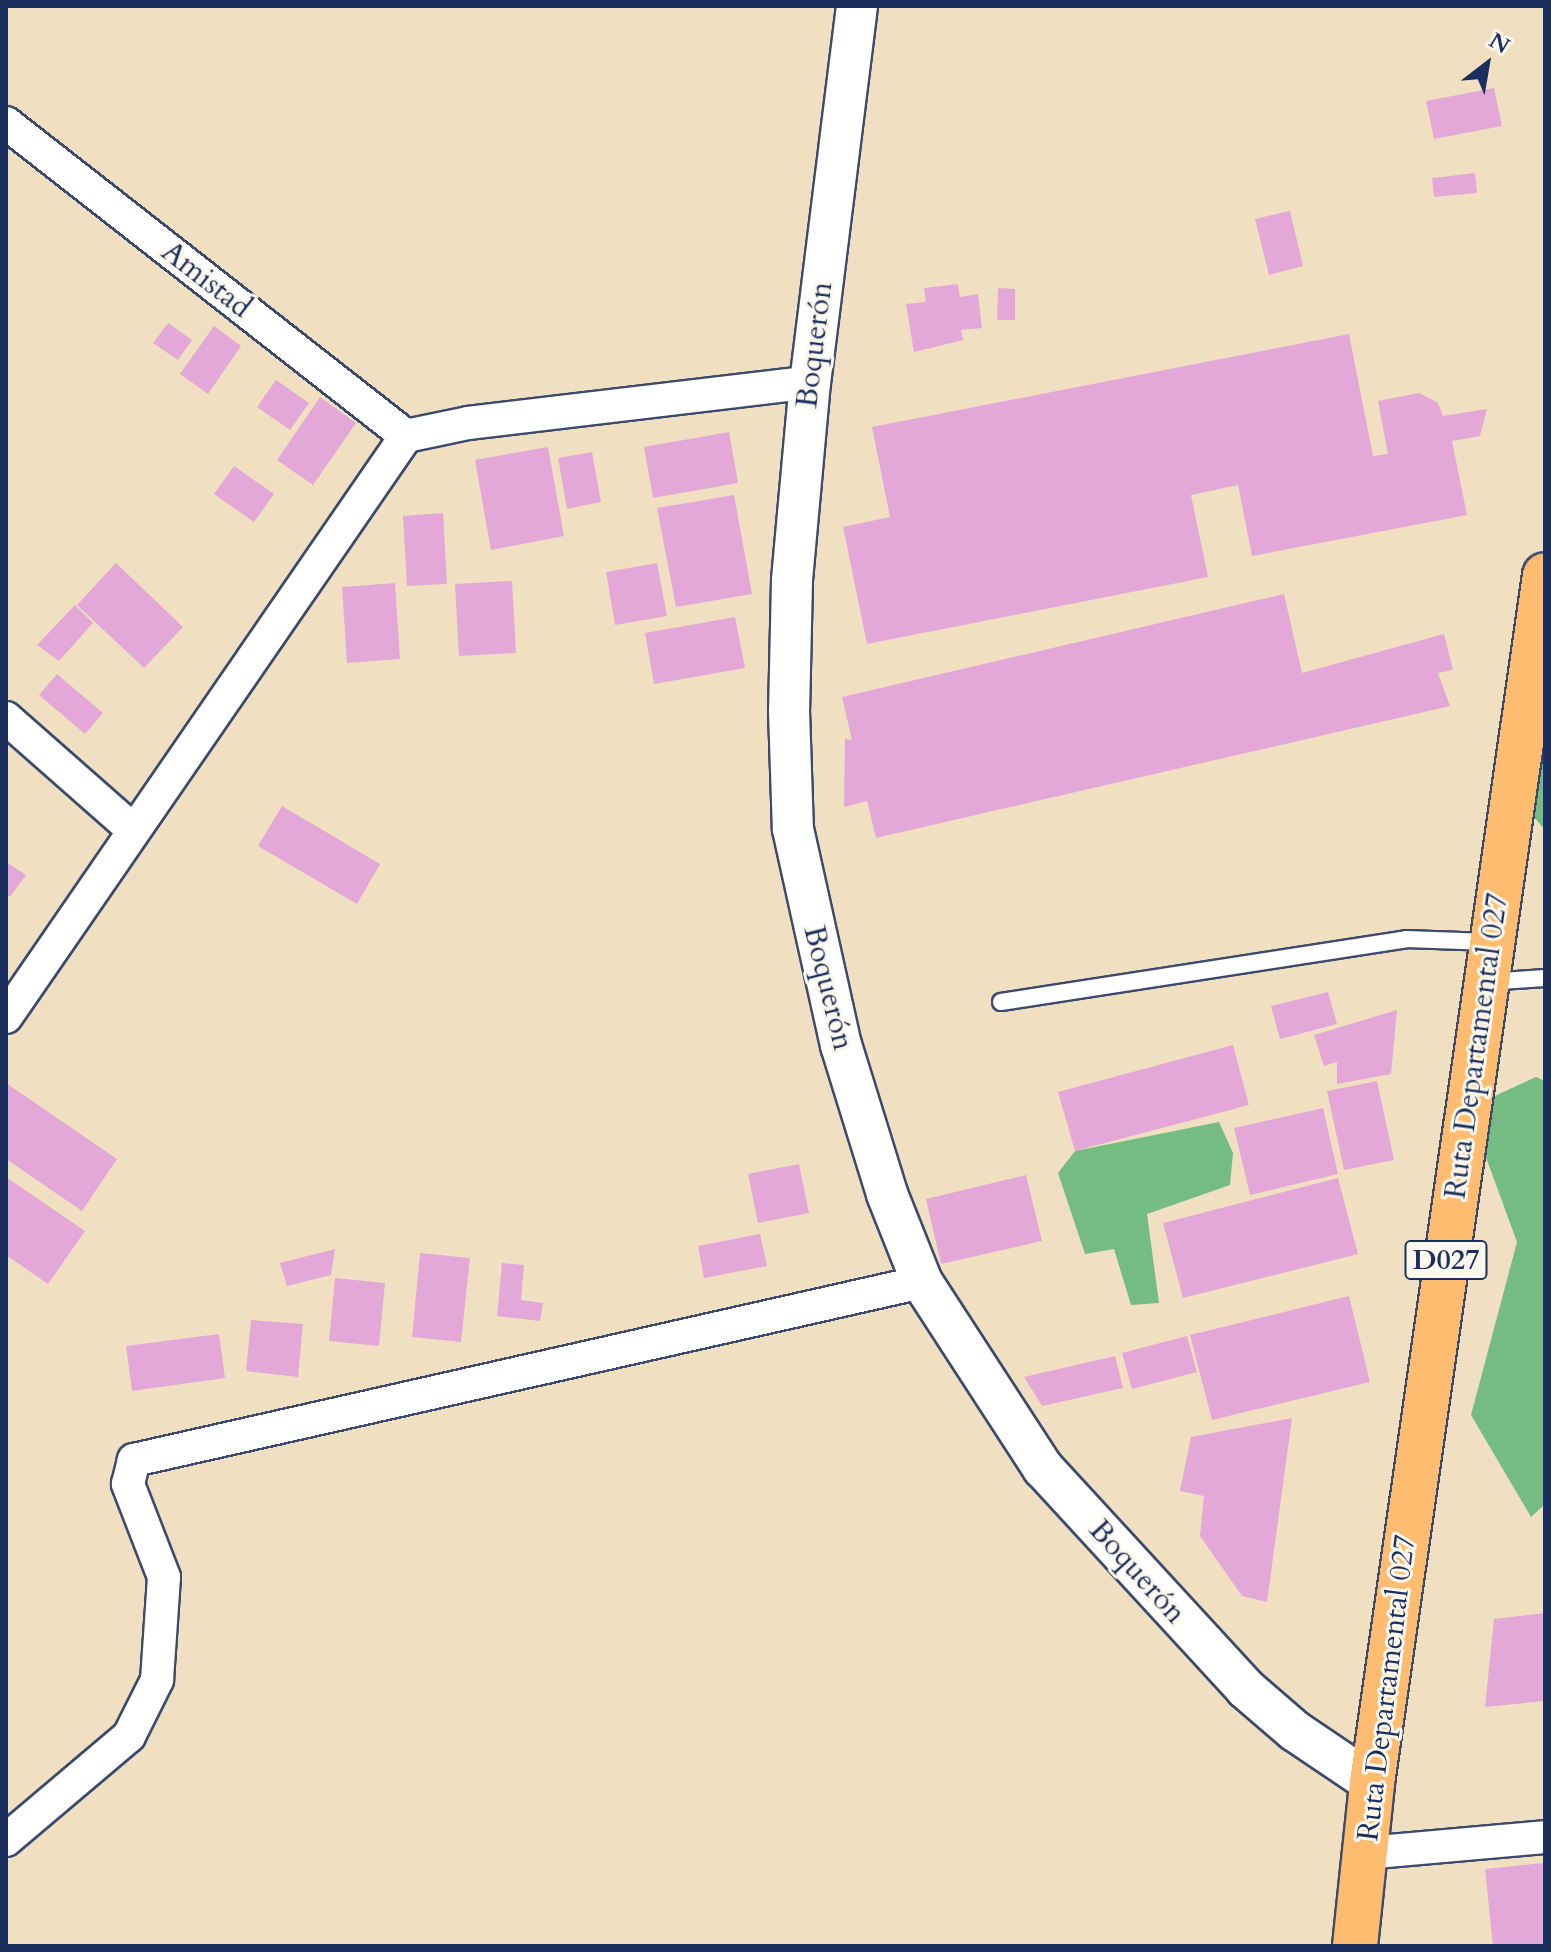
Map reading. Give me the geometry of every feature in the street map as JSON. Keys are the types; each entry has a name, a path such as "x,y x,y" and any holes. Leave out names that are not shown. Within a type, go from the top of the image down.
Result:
{"main road":[{"name":"Ruta Departamental 027","path":"1355,1946 1372,1783 1545,575"}],"street":[{"name":"Boquerón","path":"857,6 810,382 792,581 793,829 841,1045 887,1194 922,1282 1043,1468 1245,1688 1295,1731 1372,1783"},
{"name":"Amistad","path":"6,123 406,436"},
{"path":"6,1017 132,829 406,436 468,423 810,382"},
{"path":"6,718 132,829"},
{"path":"6,1840 129,1736 157,1680 164,1577 128,1484 134,1460 922,1282"},
{"path":"1366,1853 1545,1837"}],"lane":[{"path":"1001,1002 1406,939 1545,978"}],"green space":[{"path":"1545,719 1545,830 1519,799"},
{"path":"1536,1077 1545,1081 1545,1504 1531,1517 1471,1415 1517,1242 1477,1133 1484,1101"},
{"path":"1219,1122 1233,1153 1230,1185 1147,1214 1159,1303 1131,1305 1114,1249 1085,1254 1058,1173 1075,1151"}],"building":[{"path":"1494,88 1502,126 1434,139 1426,101"},
{"path":"1475,173 1477,193 1434,197 1432,178"},
{"path":"1290,211 1303,266 1269,275 1255,219"},
{"path":"958,284 960,297 978,294 982,328 961,330 963,340 914,352 906,304 926,302 924,288"},
{"path":"998,288 1015,289 1015,320 997,320"},
{"path":"168,323 192,340 178,360 153,343"},
{"path":"214,326 241,346 208,394 180,374"},
{"path":"1349,334 1373,456 1388,454 1378,401 1419,393 1438,403 1443,416 1487,409 1480,436 1452,441 1467,515 1252,556 1238,485 1191,495 1208,577 867,644 843,527 890,517 872,427"},
{"path":"276,380 309,403 290,430 257,407"},
{"path":"320,397 356,423 313,485 277,460"},
{"path":"729,432 738,483 653,498 644,447"},
{"path":"548,447 564,536 491,550 475,460"},
{"path":"592,452 601,502 567,509 558,458"},
{"path":"234,466 274,494 254,522 214,494"},
{"path":"734,495 752,594 676,607 657,508"},
{"path":"443,513 447,584 407,586 403,516"},
{"path":"116,563 183,627 144,668 77,605"},
{"path":"657,563 667,616 615,625 606,572"},
{"path":"512,581 516,653 459,656 455,584"},
{"path":"395,583 400,659 347,663 342,587"},
{"path":"1284,594 1302,673 1444,634 1453,670 1438,673 1450,706 876,838 867,801 844,807 845,739 852,740 842,697"},
{"path":"75,605 93,623 59,661 37,645"},
{"path":"735,617 745,668 654,684 645,633"},
{"path":"57,674 103,713 85,734 39,695"},
{"path":"282,806 380,864 357,904 258,846"},
{"path":"6,862 26,875 10,897 6,894"},
{"path":"1328,992 1337,1024 1280,1039 1271,1006"},
{"path":"1397,1010 1391,1074 1337,1084 1337,1062 1324,1066 1314,1035"},
{"path":"1233,1045 1249,1105 1075,1151 1058,1092"},
{"path":"1377,1081 1394,1160 1344,1170 1327,1091"},
{"path":"6,1083 117,1159 82,1211 6,1159"},
{"path":"1323,1108 1338,1174 1250,1195 1234,1128"},
{"path":"799,1164 809,1213 758,1223 748,1174"},
{"path":"1026,1175 1042,1241 941,1264 926,1199"},
{"path":"6,1177 85,1231 48,1284 6,1255"},
{"path":"1338,1178 1358,1254 1183,1298 1163,1223"},
{"path":"760,1234 767,1266 704,1278 698,1246"},
{"path":"335,1249 331,1275 287,1286 280,1263"},
{"path":"420,1253 470,1258 461,1342 412,1337"},
{"path":"502,1263 524,1265 521,1300 543,1303 540,1321 497,1316"},
{"path":"335,1278 385,1283 379,1346 329,1341"},
{"path":"1349,1296 1370,1382 1212,1420 1190,1335"},
{"path":"251,1320 303,1324 298,1377 246,1371"},
{"path":"219,1334 225,1378 132,1391 126,1346"},
{"path":"1187,1336 1197,1372 1132,1389 1122,1353"},
{"path":"1115,1356 1123,1388 1042,1406 1024,1377"},
{"path":"1292,1418 1267,1602 1242,1596 1200,1536 1204,1496 1180,1491 1191,1437"},
{"path":"1545,1613 1545,1701 1485,1707 1494,1619"},
{"path":"1543,1863 1545,1946 1493,1946 1485,1869"}]}
